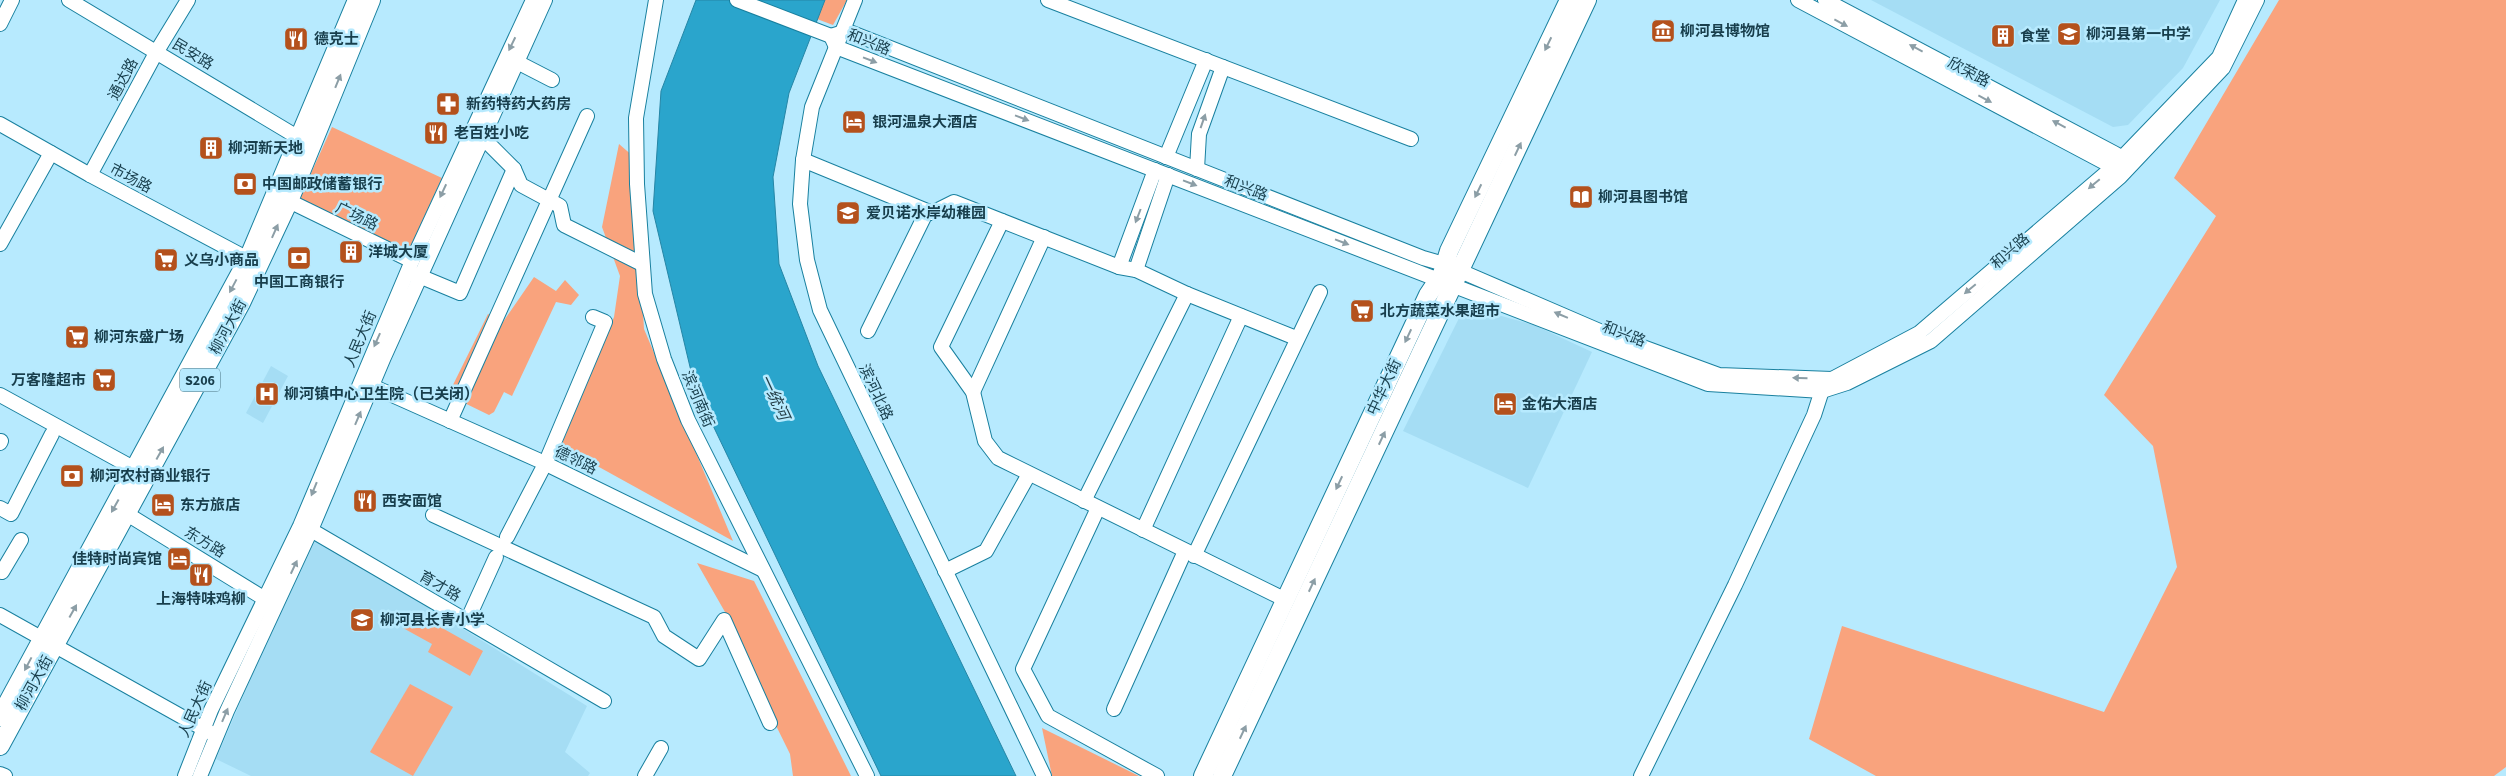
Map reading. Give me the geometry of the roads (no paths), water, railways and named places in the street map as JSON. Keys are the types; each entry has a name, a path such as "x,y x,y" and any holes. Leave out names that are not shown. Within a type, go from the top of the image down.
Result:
{"main road":[{"name":"柳河大街","path":"0,746 49,641 133,472 248,259 357,0"},
{"name":"柳河大街","path":"0,717 127,514 241,303 289,201 371,0"},
{"name":"中华大街","path":"1222,776 1448,276 1569,0"},
{"name":"中华大街","path":"1203,776 1428,294 1448,276 1587,0"}],"street":[{"path":"0,24 12,0"},
{"name":"民安路","path":"69,0 157,51 299,138"},
{"name":"通达路","path":"90,175 157,51 188,0"},
{"name":"人民大街","path":"200,776 311,530 420,278 533,0"},
{"name":"人民大街","path":"185,776 203,729 300,526 410,266 516,62 545,0"},
{"name":"滨河南街","path":"656,0 636,118 637,184 645,294 664,360 688,420 867,776"},
{"path":"737,0 836,38"},
{"name":"滨河北路","path":"855,0 836,38 812,107 803,160 800,204 807,260 820,310 1044,776"},
{"path":"1048,0 1411,139"},
{"name":"欣荣路","path":"1798,0 2122,167"},
{"name":"欣荣路","path":"1825,0 2122,167"},
{"name":"和兴路","path":"2122,167 2219,56 2245,0"},
{"name":"和兴路","path":"836,38 847,31 1197,169 1708,384 1824,385 1919,333 2122,167 2223,68 2257,0"},
{"name":"和兴路","path":"836,38 1162,172 1448,276"},
{"path":"1166,157 1206,60"},
{"path":"516,62 552,80"},
{"path":"1197,169 1199,134 1223,66"},
{"path":"450,421 587,116"},
{"name":"市场路","path":"0,124 90,175 248,259"},
{"path":"477,135 514,169 521,184 560,206 564,225 640,263"},
{"path":"0,244 51,153"},
{"path":"803,160 932,213 954,202 1119,267 1136,270 1187,294 1296,338"},
{"name":"广场路","path":"289,201 410,266 420,278 460,293 514,169"},
{"path":"1119,267 1162,172"},
{"path":"1136,270 1162,172"},
{"path":"868,331 927,211"},
{"path":"1002,221 941,347 972,392 986,442 998,458 1284,599"},
{"path":"972,392 1044,237"},
{"path":"1114,709 1320,292"},
{"path":"1084,501 1187,294"},
{"path":"507,537 545,464 606,322 593,316"},
{"path":"1143,530 1241,316"},
{"path":"1641,776 1735,585 1814,415 1824,385"},
{"name":"德邻路","path":"372,386 545,464 763,570"},
{"path":"0,395 133,472"},
{"path":"0,406 52,434 133,472"},
{"path":"0,508 11,514 52,434"},
{"path":"945,571 986,551 1029,474"},
{"path":"1098,508 1023,669 1048,716 1157,776"},
{"name":"东方路","path":"127,514 266,599"},
{"path":"433,515 654,617 664,636 699,659 724,620 770,723"},
{"name":"育才路","path":"311,530 604,701"},
{"path":"502,536 507,537 514,544 513,551 504,558 496,556 492,550 493,542 502,536"},
{"path":"0,571 2,572 21,540"},
{"path":"467,621 496,556"},
{"path":"0,614 217,736"},
{"path":"645,776 661,748"},
{"path":"0,774 5,776"}],"water":[{"name":"一统河","path":"696,0 825,0 789,93 773,177 779,264 818,366 1016,776 881,776 695,388 653,211 661,91"}],"place":[{"name":"柳河县博物馆","path":"1663,31"},
{"name":"柳河县第一中学","path":"2069,34"},
{"name":"食堂","path":"2003,36"},
{"name":"德克士","path":"296,39"},
{"name":"新药特药大药房","path":"448,104"},
{"name":"银河温泉大酒店","path":"854,122"},
{"name":"老百姓小吃","path":"436,133"},
{"name":"柳河新天地","path":"211,148"},
{"name":"中国邮政储蓄银行","path":"245,184"},
{"name":"柳河县图书馆","path":"1581,197"},
{"name":"爱贝诺水岸幼稚园","path":"848,213"},
{"name":"洋城大厦","path":"351,252"},
{"name":"中国工商银行","path":"299,258"},
{"name":"义乌小商品","path":"166,260"},
{"name":"北方蔬菜水果超市","path":"1362,311"},
{"name":"柳河东盛广场","path":"77,337"},
{"name":"万客隆超市","path":"104,380"},
{"name":"柳河镇中心卫生院（已关闭）","path":"267,394"},
{"name":"金佑大酒店","path":"1505,404"},
{"name":"柳河农村商业银行","path":"72,476"},
{"name":"西安面馆","path":"365,501"},
{"name":"东方旅店","path":"163,505"},
{"name":"佳特时尚宾馆","path":"179,559"},
{"name":"上海特味鸡柳","path":"201,575"},
{"name":"柳河县长青小学","path":"362,620"}]}
